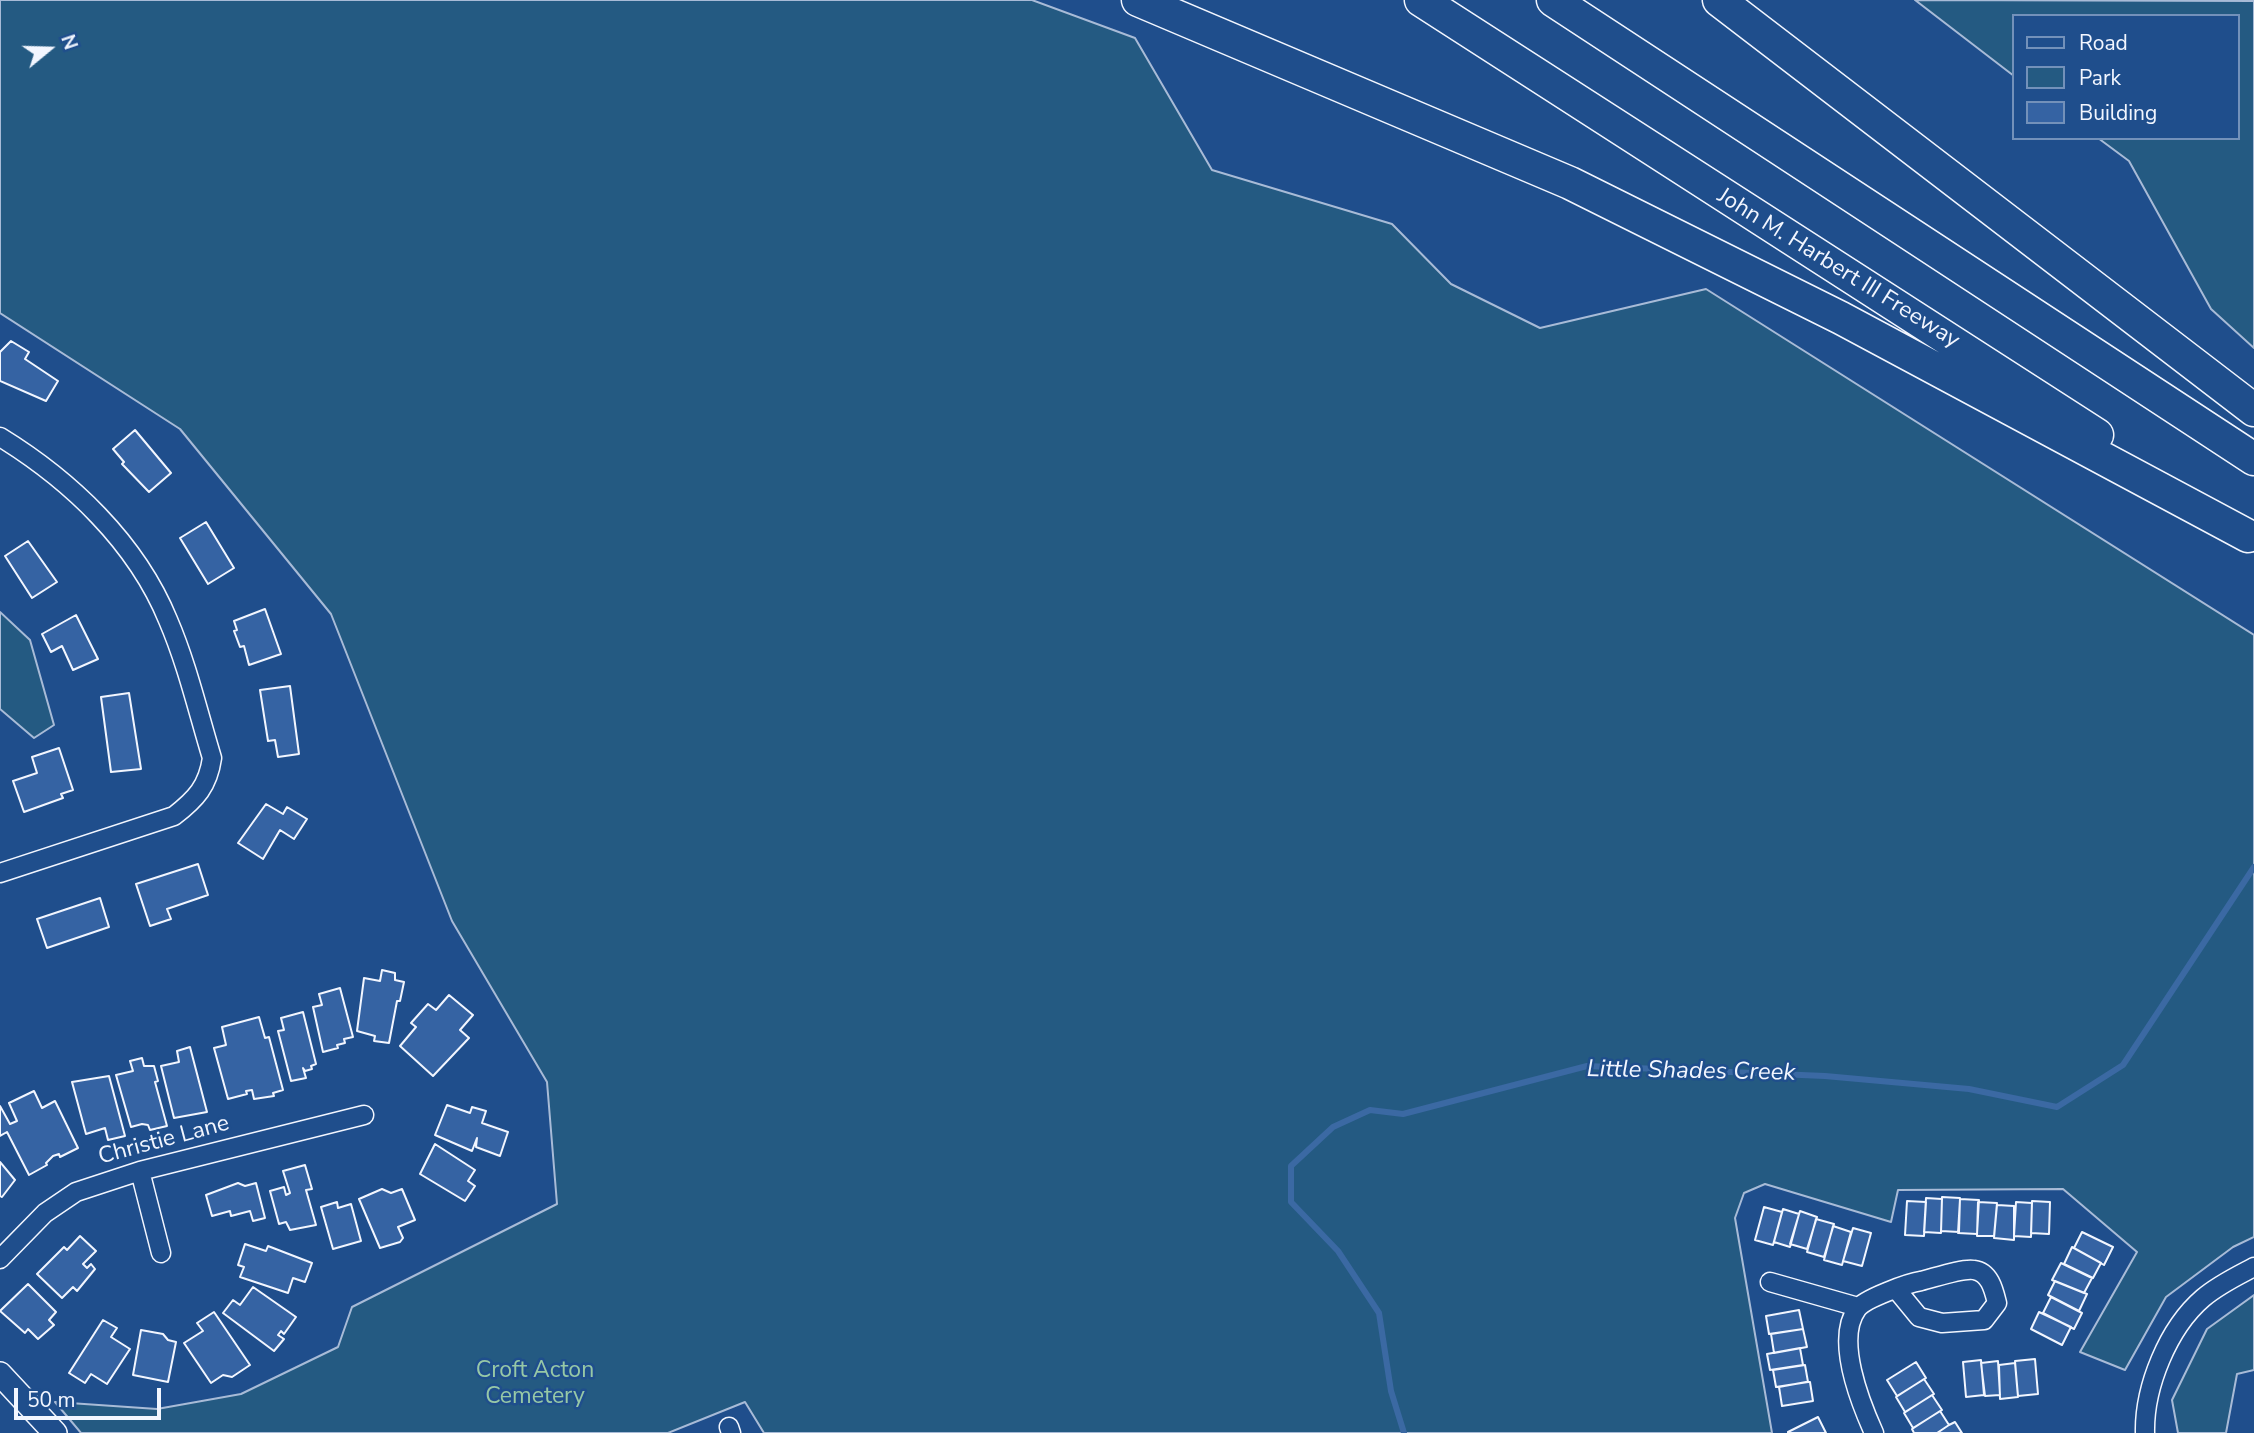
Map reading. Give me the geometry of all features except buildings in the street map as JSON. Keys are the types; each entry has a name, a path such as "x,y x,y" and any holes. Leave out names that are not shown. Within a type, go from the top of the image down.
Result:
{"highway":[{"path":"1138,0 1570,183 1841,318 2251,538"},
{"name":"John M. Harbert III Freeway","path":"1421,0 2045,400 2251,538"},
{"path":"1553,0 2254,459"},
{"path":"1719,0 2254,410"},
{"path":"1733,0 1841,94"}],"street":[{"path":"0,437 29,456 92,509 138,564 168,619 212,758 210,775 196,799 174,816 0,873"},
{"name":"Christie Lane","path":"0,1259 60,1202 95,1185 140,1171 364,1115"},
{"path":"140,1171 161,1253"},
{"path":"2145,1433 2152,1384 2182,1321 2203,1298 2254,1267"},
{"path":"1874,1433 1856,1388 1850,1357 1849,1327 1858,1307 1896,1289 1909,1283 1974,1270 1986,1276 1997,1304 1984,1320 1942,1323 1919,1317 1896,1289"},
{"path":"1770,1282 1858,1307"},
{"path":"0,1374 55,1433"}],"green space":[{"name":"Croft Acton Cemetery","path":"0,0 1032,0 1135,38 1212,170 1392,224 1451,284 1540,328 1706,289 2254,635 2254,1237 2233,1247 2166,1297 2125,1370 2080,1352 2137,1252 2063,1189 1898,1190 1891,1222 1765,1184 1744,1193 1735,1218 1772,1433 764,1433 745,1402 668,1433 81,1433 55,1402 157,1409 241,1394 338,1347 352,1307 557,1204 547,1082 452,921 331,614 180,429 0,313"},
{"path":"1915,0 2254,1 2254,348 2211,309 2129,161 2101,140 2240,140 2240,14 2012,14 2012,74"},
{"path":"0,612 30,640 54,725 34,738 0,709"},
{"path":"2254,1295 2254,1370 2237,1374 2226,1433 2178,1433 2172,1400 2207,1329"}],"waterway":[{"name":"Little Shades Creek","path":"1404,1433 1391,1391 1379,1313 1338,1251 1291,1202 1291,1166 1333,1127 1370,1110 1403,1114 1587,1066 1825,1076 1969,1089 2057,1107 2123,1065 2254,867"}]}
